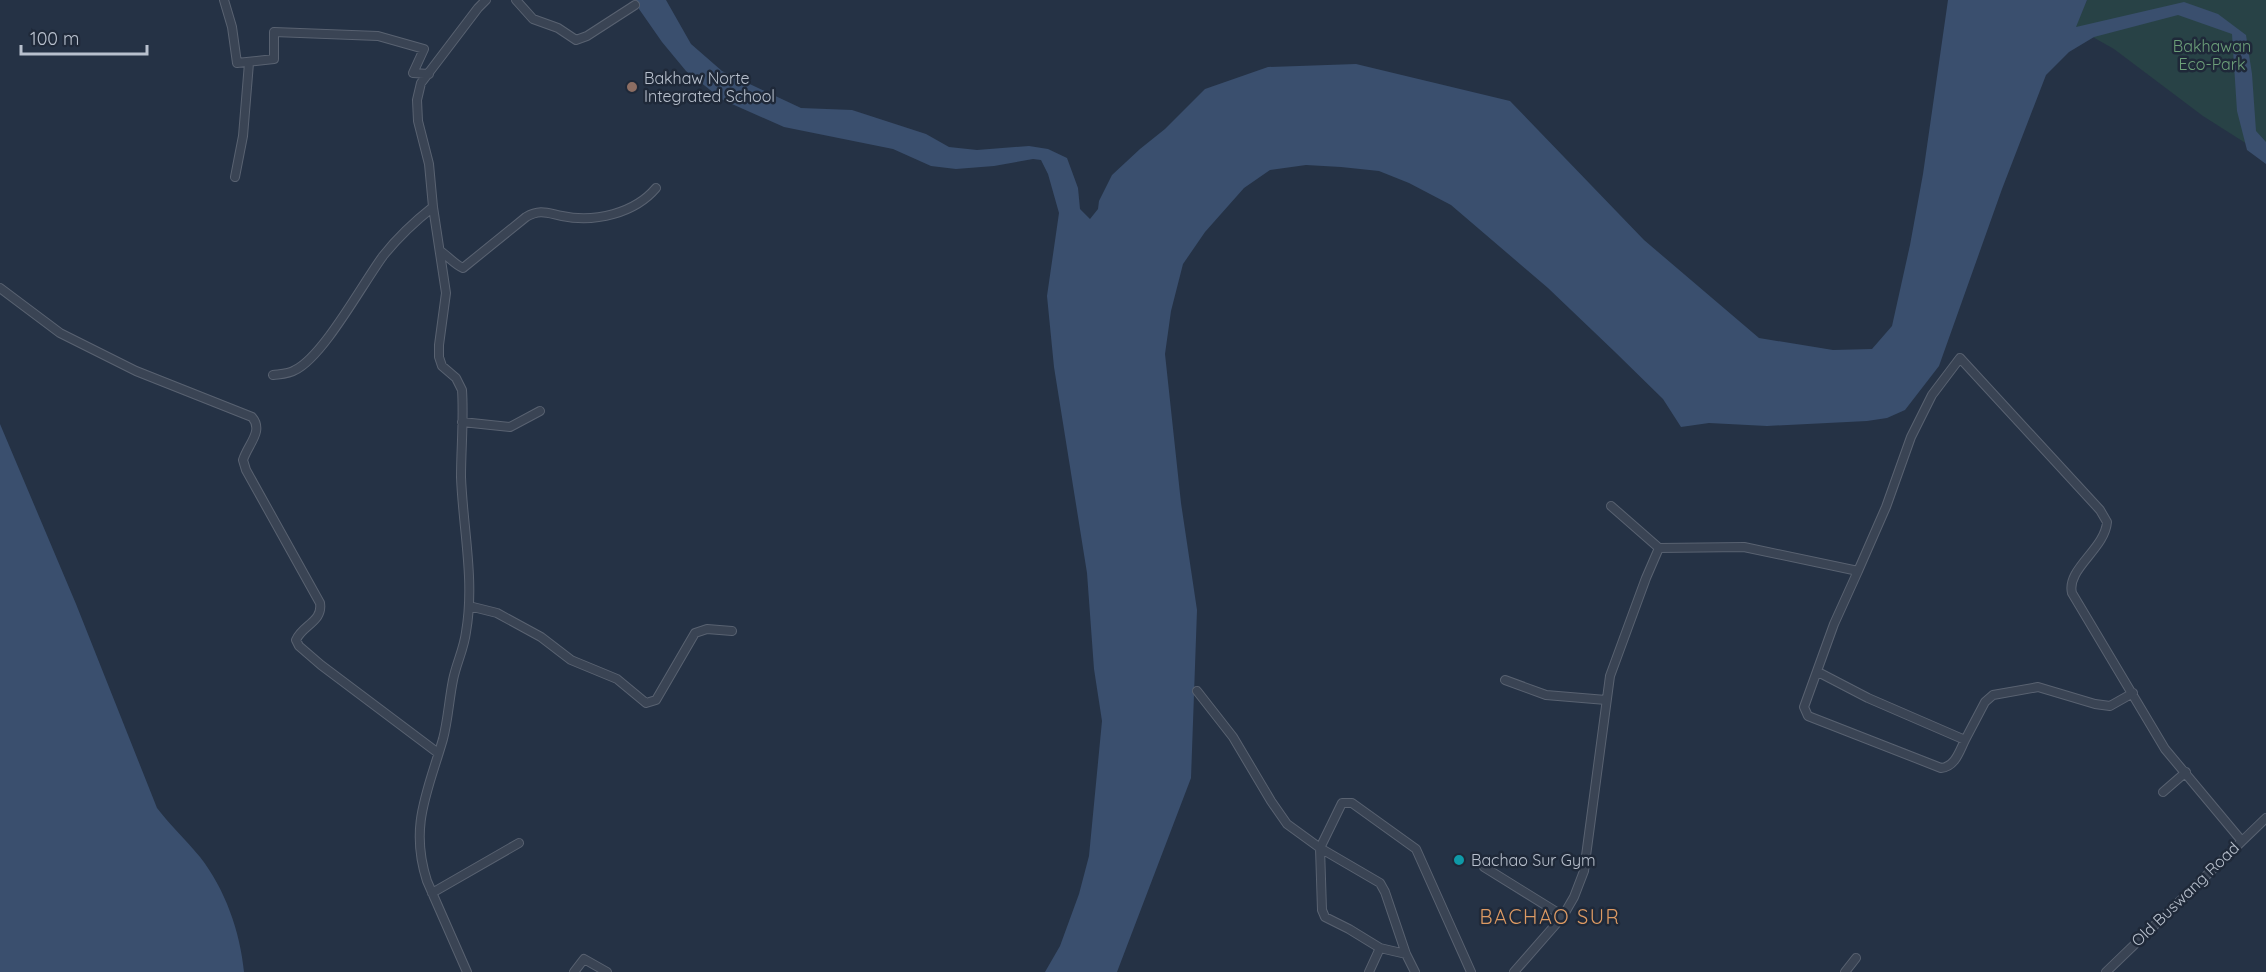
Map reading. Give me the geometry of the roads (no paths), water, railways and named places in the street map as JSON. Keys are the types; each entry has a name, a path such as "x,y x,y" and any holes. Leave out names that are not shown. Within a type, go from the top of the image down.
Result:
{"street":[{"path":"224,0 232,27 237,63 274,59 274,32 378,36 424,49 413,72 429,74"},
{"path":"467,972 422,867 419,820 422,803 443,738 453,680 466,632 469,606 469,561 461,478 463,405 460,383 442,366 439,357 438,345 446,293 429,164 418,121 417,100 421,82 486,0"},
{"path":"516,0 533,19 558,28 576,40 587,36 633,4"},
{"path":"235,177 243,136 249,63"},
{"path":"440,250 458,267 463,268 526,217 536,212 548,212 563,217 597,217 620,213 646,200 656,188"},
{"path":"273,375 295,371 309,360 335,327 382,256 404,231 433,207"},
{"path":"0,288 60,333 136,371 252,417 257,423 258,430 243,460 246,470 320,603 319,617 299,632 296,640 299,646 438,753"},
{"path":"2133,693 2110,706 2095,704 2038,687 1993,695 1985,702 1954,763 1948,768 1941,768 1808,716 1803,707 1818,672 1834,624 1886,507 1911,437 1932,394 1960,358 2100,510 2108,522 2103,539 2073,577 2070,585 2072,593 2133,693 2165,749 2241,840"},
{"path":"462,422 510,427 540,411"},
{"path":"1611,506 1659,548 1744,547 1858,571"},
{"path":"1514,972 1563,916 1574,897 1584,871 1610,676 1659,548"},
{"path":"469,606 497,613 541,637 571,660 617,679 646,704 656,700 695,633 707,629 732,631"},
{"path":"1818,672 1868,699 1965,740"},
{"path":"1505,680 1546,694 1606,700"},
{"path":"1197,691 1233,737 1287,824 1320,848 1380,883 1415,972"},
{"path":"2163,792 2186,772"},
{"path":"1406,954 1380,948 1325,917 1322,910 1320,848 1342,803 1352,803 1416,849 1471,972"},
{"name":"Old Buswang Road","path":"2106,972 2266,818"},
{"path":"432,893 519,843"},
{"path":"1484,867 1563,916"},
{"path":"1369,972 1380,948"},
{"path":"1845,972 1856,958"},
{"path":"574,972 584,959 607,972"}],"water":[{"path":"636,0 666,0 691,44 722,71 801,108 852,110 926,134 949,147 977,150 1029,146 1048,149 1067,158 1078,188 1080,209 1090,219 1098,209 1099,201 1112,175 1165,129 1205,89 1268,67 1356,64 1510,101 1644,240 1759,338 1833,350 1872,349 1892,326 1923,174 1948,0 2087,0 2076,27 2184,2 2218,14 2246,35 2252,74 2256,131 2266,142 2266,164 2247,150 2237,111 2232,34 2178,15 2094,37 2069,52 2046,75 2002,189 1939,366 1905,410 1887,418 1867,421 1767,426 1709,423 1681,427 1663,399 1615,352 1548,288 1451,205 1409,183 1379,171 1306,165 1270,170 1244,188 1205,232 1183,264 1171,311 1165,354 1181,503 1197,610 1191,778 1117,972 1045,972 1060,946 1079,894 1089,856 1102,721 1094,669 1087,573 1054,367 1047,296 1059,213 1048,174 1041,160 1033,159 994,166 956,169 931,166 893,149 784,127 723,100 686,71 662,42 639,9"},
{"path":"0,424 76,604 157,808 200,857 217,883 235,926 244,972 0,972"}],"place":[{"name":"Bakhaw Norte Integrated School","path":"632,87"},
{"name":"Bachao Sur Gym","path":"1459,860"}],"district":[{"name":"BACHAO SUR","path":"1550,917"}],"park label":[{"name":"Bakhawan Eco-Park","path":"2212,55"}]}
